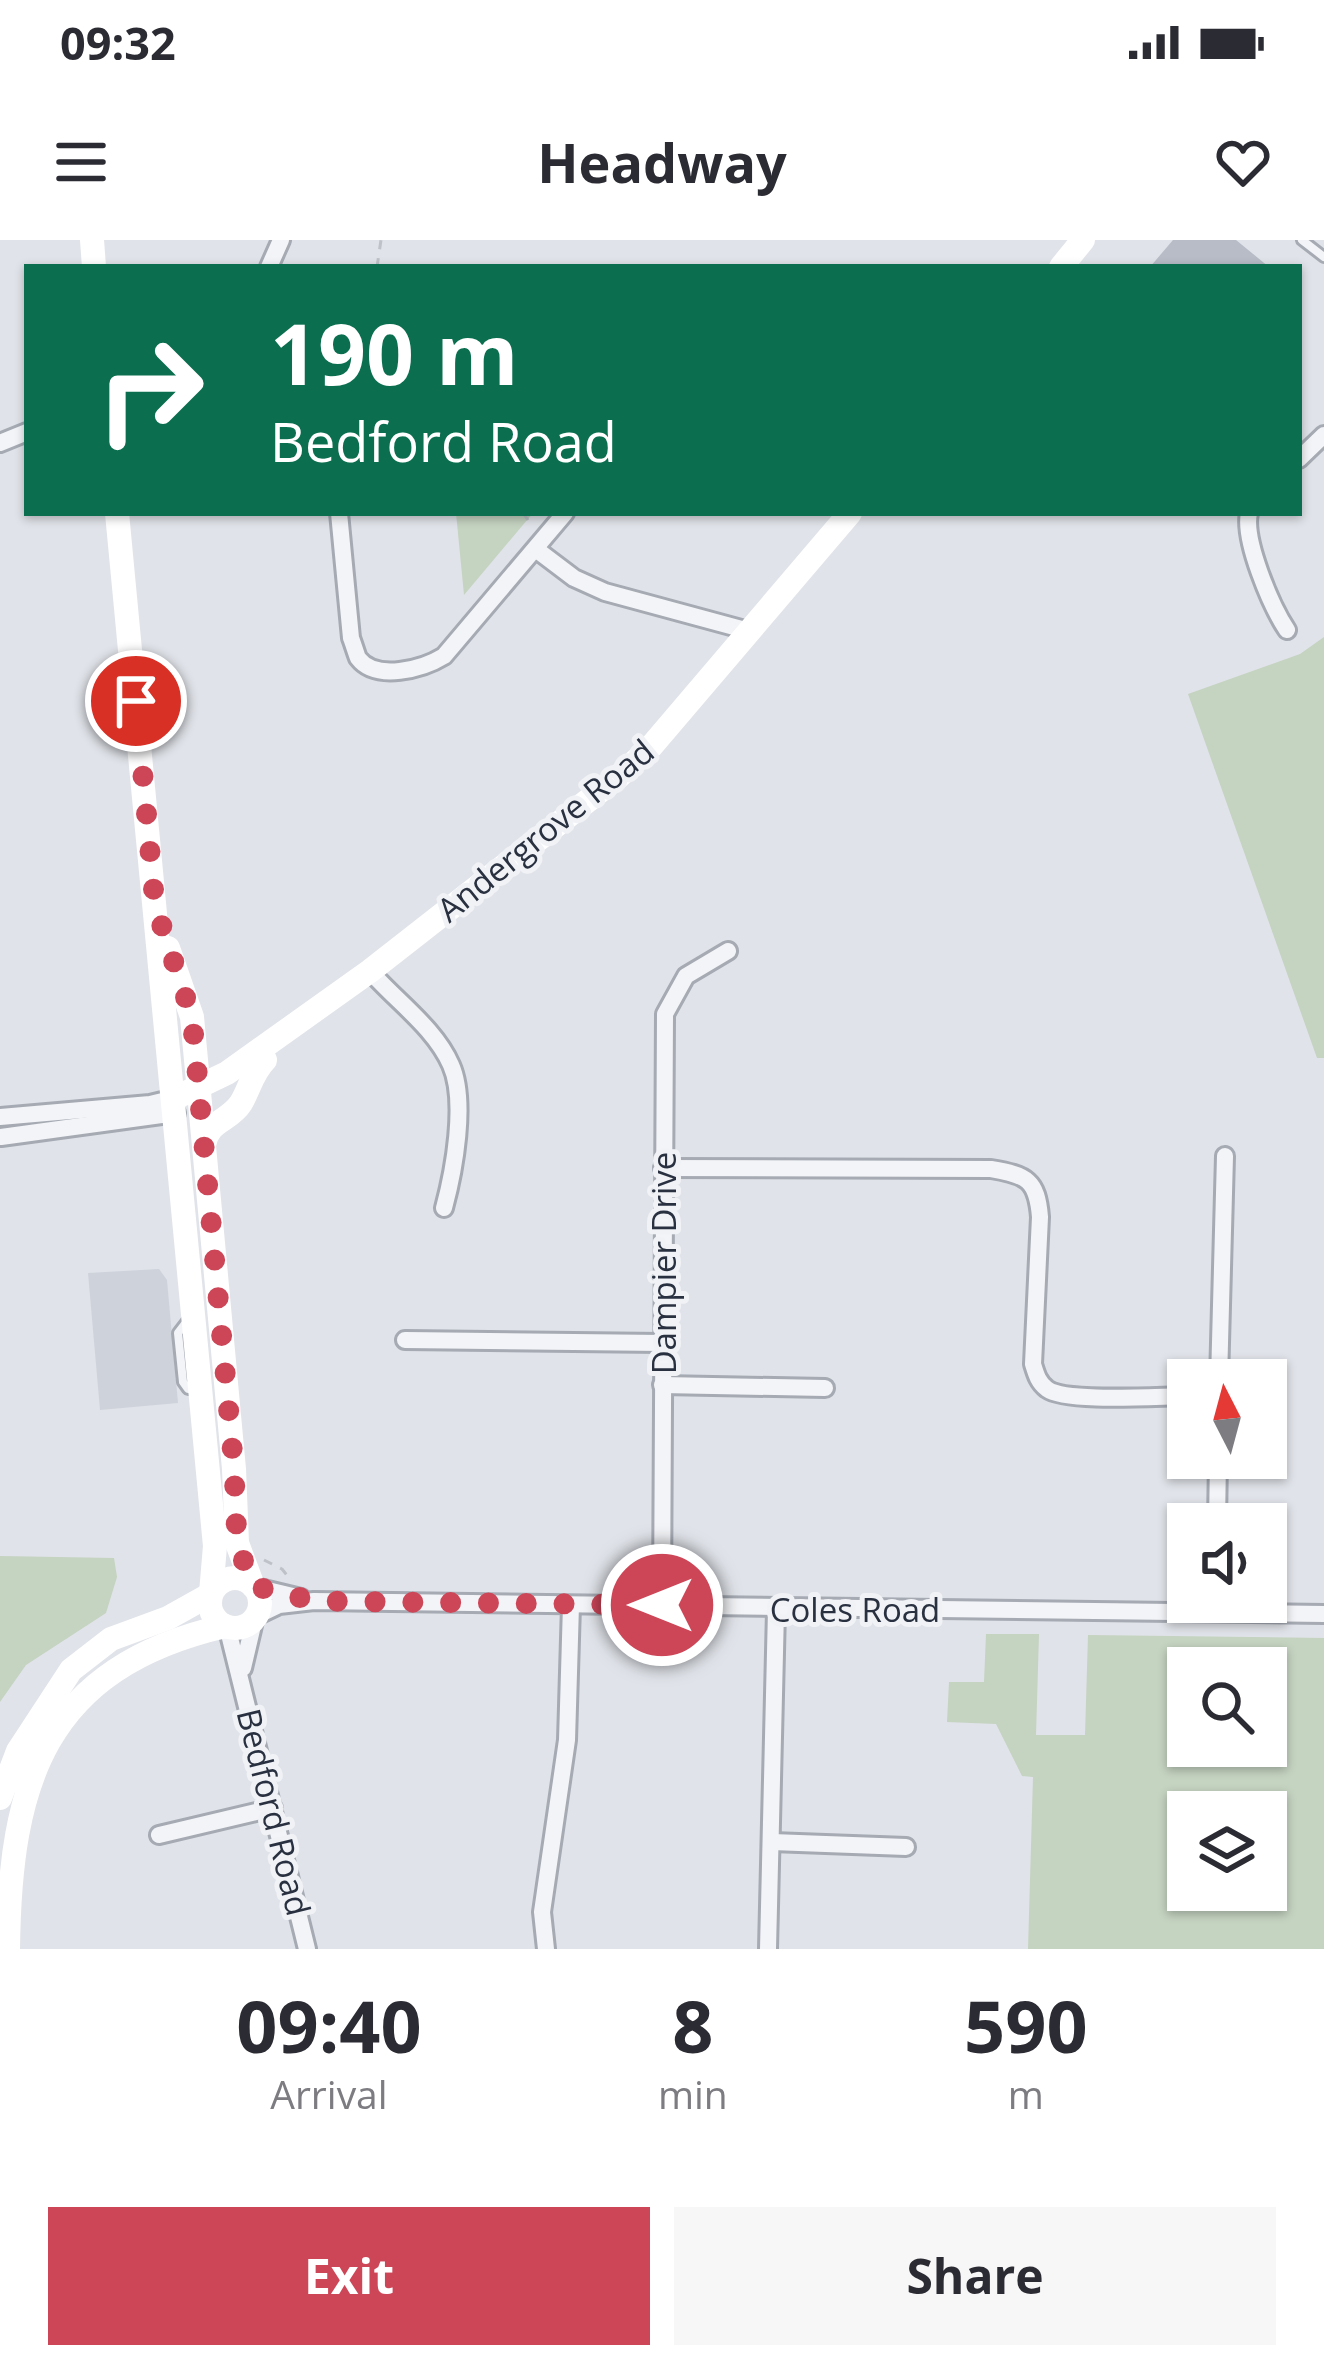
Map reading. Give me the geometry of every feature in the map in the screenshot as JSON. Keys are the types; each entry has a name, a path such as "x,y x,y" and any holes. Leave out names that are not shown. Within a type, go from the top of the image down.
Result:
{"street":[{"path":"1063,264 1083,240"},
{"path":"1302,456 1324,435"},
{"path":"117,516 155,905 187,1100 193,1317 215,1546 212,1613 226,1626"},
{"path":"340,516 351,638 357,657 372,668 388,671 428,666 443,656 563,516"},
{"name":"Andergrove Road","path":"187,1100 376,966 618,777 649,749 847,516"},
{"path":"1249,516 1247,530 1274,611 1287,630"},
{"path":"537,550 574,578 605,592 749,631"},
{"name":"Dampier Drive","path":"662,1605 665,1014 686,976 728,951"},
{"path":"376,966 448,1059 454,1074 455,1168 444,1208"},
{"name":"Andergrove Road","path":"187,1100 229,1087 314,1023 376,966"},
{"path":"204,1145 212,1125 240,1105 254,1072 265,1060"},
{"path":"187,1100 1,1138 0,1119 187,1100"},
{"path":"8,1949 14,1835 28,1786 54,1732 82,1698 107,1678 168,1644 226,1626 241,1627 256,1617 260,1601 236,1538 234,1468 204,1145 187,1100"},
{"path":"1220,1359 1225,1156"},
{"path":"663,1168 991,1169 1029,1180 1038,1194 1040,1217 1033,1364 1038,1380 1050,1392 1072,1397 1167,1396"},
{"path":"405,1340 662,1343"},
{"path":"662,1385 825,1388"},
{"path":"0,1798 18,1751 71,1670 111,1639 172,1616 231,1577 254,1587"},
{"name":"Coles Road","path":"254,1587 314,1601"},
{"name":"Coles Road","path":"256,1617 279,1605 314,1601 776,1610 1167,1607"},
{"path":"545,1949 542,1912 567,1740 571,1605"},
{"path":"768,1949 776,1610"},
{"name":"Coles Road","path":"1287,1612 1324,1614"},
{"name":"Bedford Road","path":"242,1674 256,1617"},
{"name":"Bedford Road","path":"226,1626 242,1674 307,1949"},
{"path":"159,1835 273,1808"},
{"path":"772,1842 906,1847"}],"lane":[{"path":"1302,240 1324,257"}],"path":[{"path":"525,516 528,520"}],"shaded area":[{"path":"159,1269 167,1280 178,1403 100,1410 88,1273"}],"green space":[{"path":"456,516 530,516 464,595"},
{"path":"1324,637 1324,1058 1317,1058 1188,694 1300,654"},
{"path":"0,1556 114,1558 117,1577 106,1613 26,1665 0,1702"},
{"path":"986,1634 1039,1634 1036,1735 1085,1735 1088,1635 1324,1638 1324,1949 1028,1949 1033,1777 1022,1776 996,1724 947,1722 949,1682 984,1682"}],"building":[{"path":"1173,240 1236,240 1265,264 1153,264"}],"route":[{"path":"136,701 155,905 192,1017 234,1468 236,1538 253,1586 314,1601 662,1605"}]}
